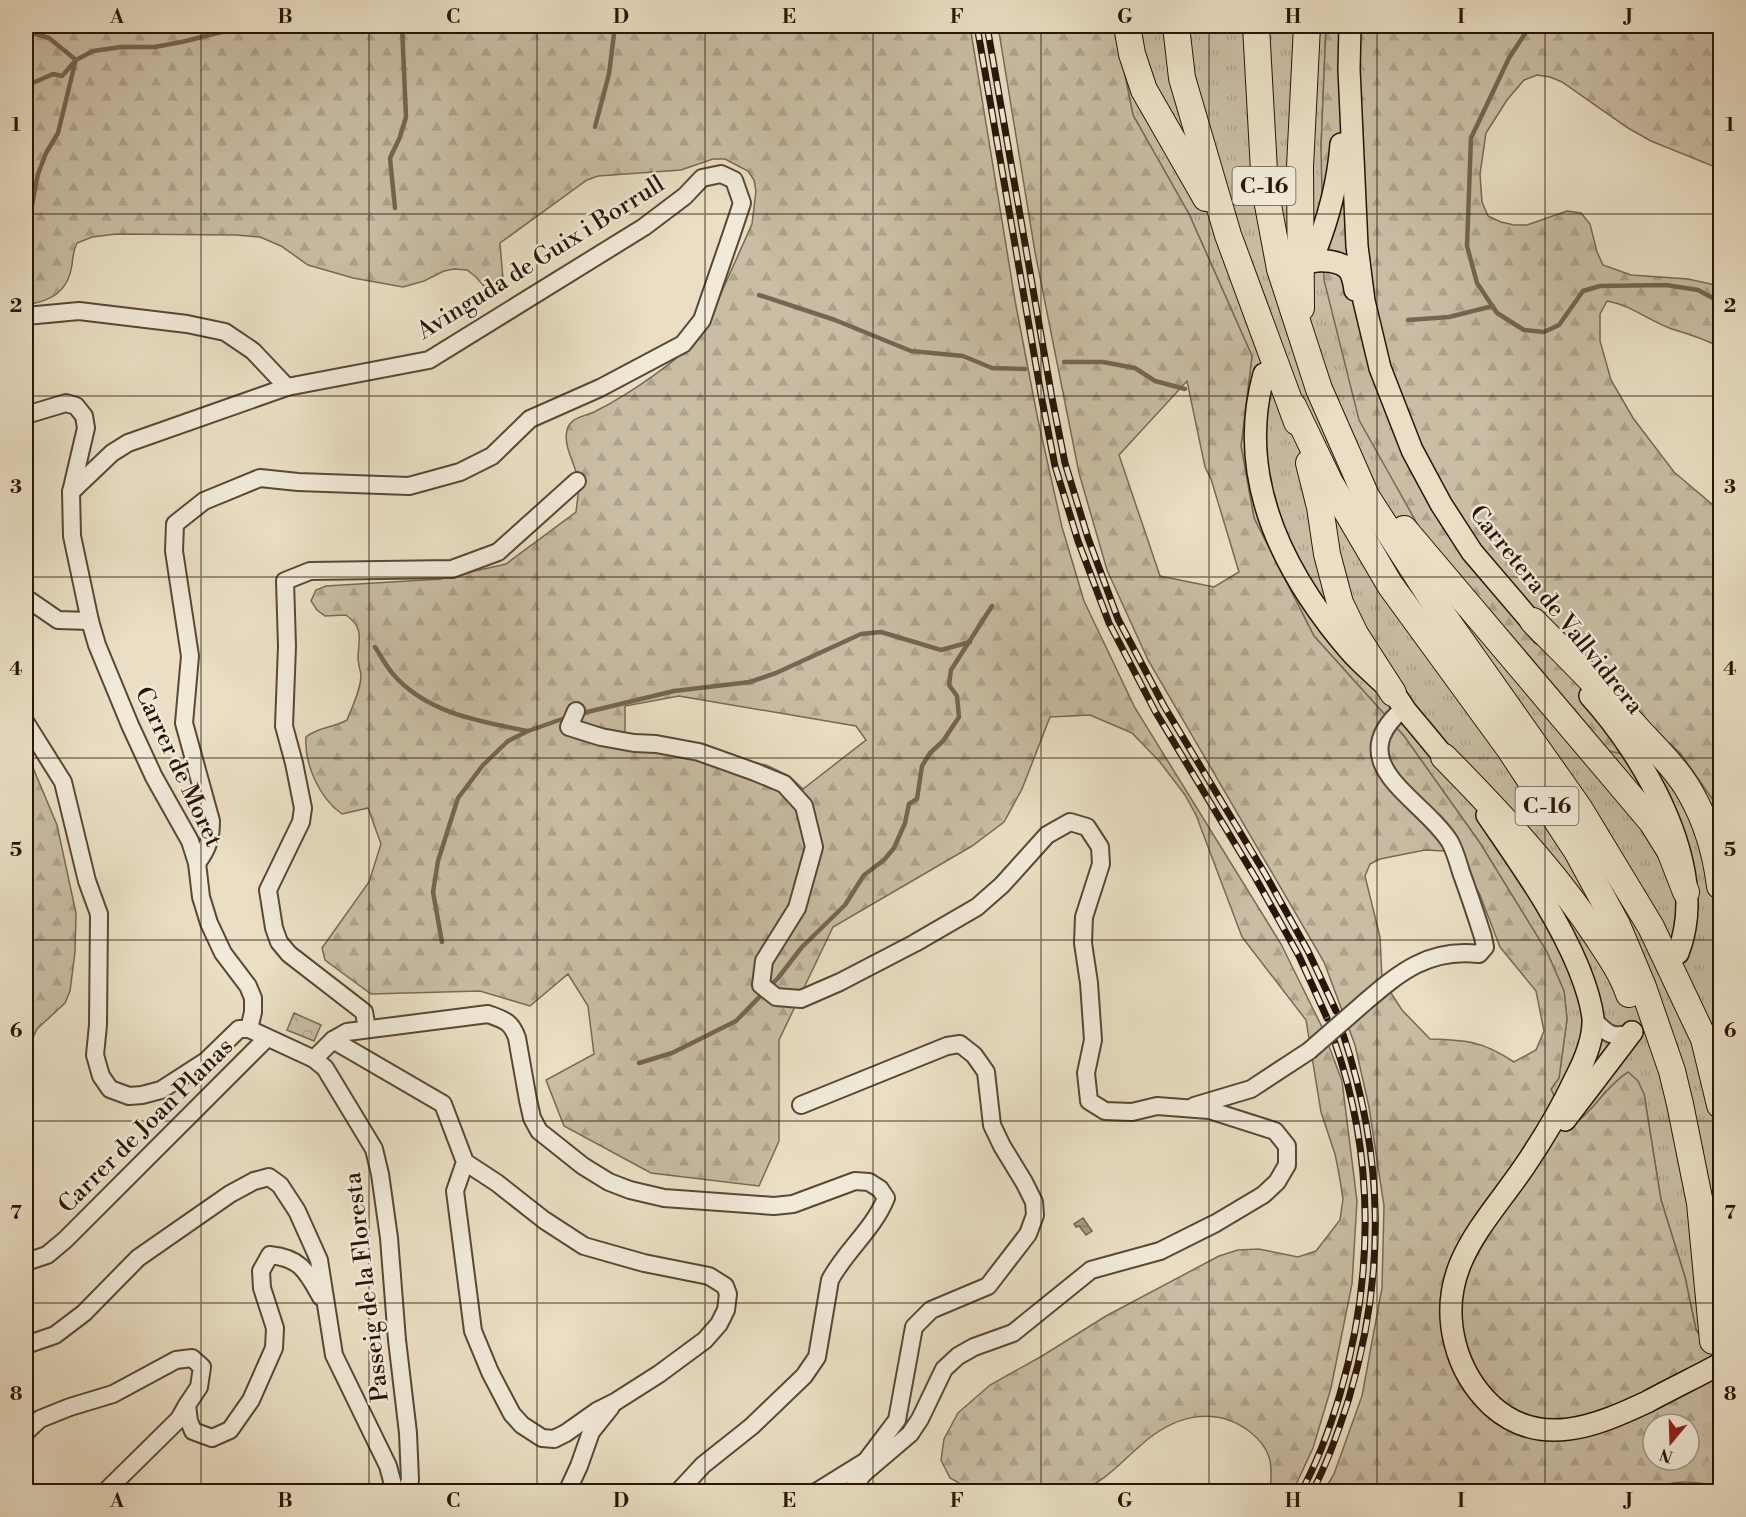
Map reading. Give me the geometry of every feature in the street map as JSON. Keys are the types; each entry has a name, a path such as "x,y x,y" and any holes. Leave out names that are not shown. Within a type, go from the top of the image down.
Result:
{"highway":[{"name":"C-16","path":"1127,26 1132,54 1144,90 1228,235"},
{"name":"C-16","path":"1176,26 1182,78 1228,235 1293,406 1353,525 1390,585 1509,747 1577,851 1617,925 1643,987 1672,1071 1698,1193 1717,1352"},
{"name":"C-16","path":"1256,26 1265,189 1281,269 1302,342 1319,389 1366,495 1440,611 1579,808 1651,927 1704,1040 1720,1105"},
{"name":"C-16","path":"1302,342 1300,167 1307,26"},
{"path":"1319,389 1395,518 1652,822 1670,851 1686,892"},
{"path":"1293,406 1320,507 1327,554 1338,597 1355,634 1399,701"},
{"path":"1533,621 1646,738 1690,792 1703,819 1713,850 1720,886"},
{"path":"1444,757 1517,833 1583,915 1627,988 1660,1080 1688,1195 1704,1248"}],"main road":[{"path":"1350,26 1349,69 1343,105 1338,175 1329,212 1311,262 1317,260 1333,262 1348,269 1353,277 1356,296 1371,332"},
{"name":"Carretera de Vallvidrera","path":"1349,69 1359,270 1380,368 1398,419 1441,504 1472,552 1495,581 1533,621 1574,678 1624,736 1638,759 1668,818 1683,867 1686,921 1684,939 1678,953"},
{"path":"1264,374 1257,409 1256,445 1263,498 1270,522 1294,575 1316,608 1351,652 1399,701 1476,798 1560,926 1582,979 1593,1019 1589,1044 1569,1092 1525,1166"},
{"path":"1632,1032 1560,1127 1525,1166 1474,1235 1462,1257 1452,1289 1450,1318 1456,1347 1468,1376 1486,1400 1516,1422 1551,1430 1578,1429 1625,1412 1717,1352"}],"street":[{"name":"Avinguda de Guix i Borrull","path":"71,492 112,453 128,443 287,387 429,360 644,227 685,196 702,178 721,174 734,180 742,202 702,320 683,344 600,388 530,419 492,456 460,472 409,486 298,482 260,478 204,501 175,524 174,551 190,656 184,723 211,821 211,837 206,851 197,863"},
{"path":"26,316 79,311 187,324 225,332 253,351 287,387"},
{"name":"Carrer de Moret","path":"26,415 66,403 76,406 84,416 86,428 71,492 72,536 90,621 97,645 130,725 154,777 190,841 197,863 201,897 209,923 223,953 248,986 253,998 249,1029"},
{"path":"367,1029 364,1012 289,954 279,942 274,928 268,890 301,822 303,808 284,726 287,646 285,581 310,571 452,569 498,552 577,481"},
{"path":"26,598 58,620 90,621"},
{"path":"1190,1108 1251,1089 1309,1051 1398,974 1432,957 1460,952 1479,954 1485,947 1484,937 1451,845 1439,827 1394,785 1383,770 1380,750 1381,736 1399,701"},
{"path":"576,711 569,727 601,737 699,752 784,784 804,806 814,847 797,908 764,961 761,985 776,997 801,999 840,982 915,943 977,907 1002,885 1047,835 1070,822 1087,828 1100,847 1101,864 1084,917 1083,943 1089,983 1092,1040 1086,1073 1089,1101 1105,1111 1132,1112 1157,1106 1209,1110 1275,1131 1287,1146 1287,1165 1277,1182 1263,1195 1160,1251 1091,1270 1013,1333 974,1347 958,1356 944,1369 920,1419 910,1434 865,1467 816,1491"},
{"path":"26,723 63,782 87,881 99,914 98,1025 95,1055 101,1076 110,1089 129,1096 161,1090 206,1061 240,1029 249,1029 314,1059 333,1040 347,1032 488,1014 504,1020 513,1027 532,1118 539,1131 583,1166 609,1182 630,1190 664,1198 774,1206 793,1204 855,1181 869,1182 880,1189 886,1198 882,1209 869,1229 835,1270 830,1280 817,1356 804,1376 752,1426 703,1465 678,1491"},
{"path":"1593,1019 1614,1036 1632,1032"},
{"name":"Carrer de Joan Planas","path":"26,1262 46,1255 65,1240 267,1038"},
{"path":"333,1040 443,1104 465,1162 497,1183 558,1230 584,1246 644,1263 709,1276 725,1286 728,1294 726,1310 719,1324 705,1340 659,1374 597,1411 566,1433 554,1439 542,1438 522,1425 512,1414 490,1372 473,1331 455,1191 465,1162"},
{"path":"801,1105 947,1046 960,1044 974,1055 986,1072 992,1125 1034,1202 1035,1215 1028,1234 988,1286 931,1310 914,1327 897,1420 850,1491"},
{"name":"Passeig de la Floresta","path":"314,1059 325,1068 374,1149 380,1174 389,1238 397,1340 408,1434 410,1480 406,1491"},
{"path":"26,1345 55,1335 84,1313 138,1258 230,1194 254,1181 269,1177 280,1185 301,1220 319,1260 334,1355 388,1466 395,1491"},
{"path":"187,1405 193,1431 212,1438 230,1430 251,1400 274,1348 275,1328 262,1288 261,1271 270,1255 288,1257 306,1270 327,1309"},
{"path":"26,1432 40,1419 113,1394 176,1360 192,1358 202,1367 199,1387 179,1419 105,1491"},
{"path":"567,1491 591,1432 615,1402"}],"green space":[{"path":"26,26 970,26 1016,306 1038,420 1062,527 1084,601 1135,708 1281,944 1321,1025 1342,1081 1357,1201 1352,1284 1331,1388 1313,1448 1293,1491 1270,1491 1271,1465 1267,1451 1249,1431 1221,1418 1207,1416 1193,1417 1166,1427 1153,1435 1097,1483 1079,1491 977,1491 950,1478 941,1460 944,1439 958,1413 990,1385 1106,1316 1219,1256 1238,1250 1259,1249 1298,1257 1316,1251 1340,1220 1343,1199 1339,1174 1321,1112 1306,1020 1242,937 1196,815 1185,795 1160,762 1132,733 1090,715 1050,717 1022,789 1004,822 972,846 833,927 779,1040 779,1141 759,1186 651,1173 564,1126 546,1080 594,1054 588,1006 568,974 530,1006 480,991 371,994 325,960 322,948 369,882 381,844 368,808 342,814 320,790 308,758 306,737 347,720 361,681 358,659 359,633 356,624 346,615 325,616 317,610 311,601 316,590 326,586 440,579 506,564 576,512 579,483 567,443 569,425 575,419 596,411 656,374 686,350 706,327 752,224 756,191 754,180 748,171 725,159 713,159 681,170 598,176 587,180 500,243 503,279 500,290 490,293 467,270 444,271 424,281 403,287 353,278 308,265 281,246 260,237 116,234 92,237 77,243 70,275 62,289 50,298 26,305","holes":["679,696 856,726 866,740 803,789 789,776 766,765 625,738 625,706"]},
{"path":"998,26 1115,26 1133,115 1189,214 1252,356 1241,446 1254,518 1314,636 1404,736 1480,843 1547,952 1564,991 1567,1019 1559,1078 1551,1089 1568,1128 1585,1115 1612,1085 1628,1072 1638,1081 1644,1094 1661,1200 1685,1277 1696,1330 1704,1341 1720,1331 1720,1486 1676,1482 1651,1492 1324,1491 1334,1474 1362,1396 1382,1288 1384,1206 1369,1107 1355,1045 1324,962 1148,660 1107,570 1079,473 1035,252","holes":["1187,381 1205,467 1211,479 1239,572 1214,587 1160,576 1119,455","1425,850 1464,852 1500,947 1536,991 1544,1031 1536,1050 1514,1062 1493,1050 1474,1043 1430,1039 1402,1010 1382,979 1380,937 1365,876 1370,864 1380,859"]},
{"path":"1115,26 1326,26 1321,148 1520,645 1609,751 1649,740 1659,739 1667,742 1685,758 1720,810 1720,1331 1704,1341 1696,1330 1685,1277 1661,1200 1644,1094 1606,1091 1589,1112 1569,1128 1551,1089 1559,1078 1567,1019 1564,991 1547,952 1480,843 1404,736 1314,636 1254,518 1241,446 1252,356 1189,214 1133,115"},
{"path":"1326,26 1720,26 1720,169 1651,141 1628,128 1562,82 1537,75 1524,80 1507,100 1486,133 1480,174 1482,202 1488,216 1514,225 1527,225 1567,211 1581,213 1590,224 1603,265 1631,275 1688,279 1720,286 1720,347 1607,301 1600,314 1600,341 1611,380 1633,418 1674,472 1720,511 1720,810 1681,754 1671,744 1658,738 1622,754 1609,751 1423,534 1359,420 1324,280 1321,148"},
{"path":"26,751 57,825 76,913 75,952 70,991 65,1003 37,1029 26,1052"},
{"path":"294,1013 321,1025 314,1041 287,1030"}],"shaded area":[{"path":"1083,1218 1092,1231 1086,1235 1079,1226 1076,1227 1074,1224"}],"waterway":[{"path":"26,86 53,74 62,76 76,60 93,51 121,47 155,47 229,30 304,26"},
{"path":"395,208 390,158 406,117 402,26"},
{"path":"595,127 609,74 615,26"},
{"path":"1530,26 1509,58 1471,138 1467,246 1477,283 1497,313 1524,330 1544,332 1559,325 1583,291 1600,286 1666,285 1698,290 1720,302"},
{"path":"26,31 49,38 76,60"},
{"path":"29,220 38,174 46,153 58,133 75,63"},
{"path":"759,295 835,320 911,351 963,356 992,368 1025,369"},
{"path":"1408,320 1449,317 1493,306"},
{"path":"1064,362 1103,362 1135,368 1155,381 1185,389"},
{"path":"639,1063 672,1053 736,1021 778,978 802,947 845,905 864,875 884,860 894,848 905,823 909,804 917,799 922,766 959,717 957,696 949,685 951,670 992,606"},
{"path":"579,714 674,691 750,682 776,673 861,634 881,632 941,650 970,642"},
{"path":"375,647 393,674 421,698 455,714 528,731"},
{"path":"442,942 433,892 438,861 458,798 483,765 508,741 528,731 568,717"}],"tunnel":[{"path":"1269,364 1296,299"},
{"path":"1632,1032 1677,955"},
{"path":"1713,1344 1719,1492"}],"railway":[{"path":"977,26 1042,400 1055,466 1078,541 1109,623 1155,711 1255,877 1299,956 1327,1018"},
{"path":"987,26 1052,398 1065,463 1088,538 1118,619 1164,706 1264,872 1308,951 1336,1011"},
{"path":"1312,1492 1333,1446 1349,1398 1361,1352 1374,1260 1373,1170 1357,1080 1343,1034"},
{"path":"1301,1492 1323,1444 1340,1394 1359,1306 1364,1261 1363,1172 1357,1127 1334,1040"}]}
